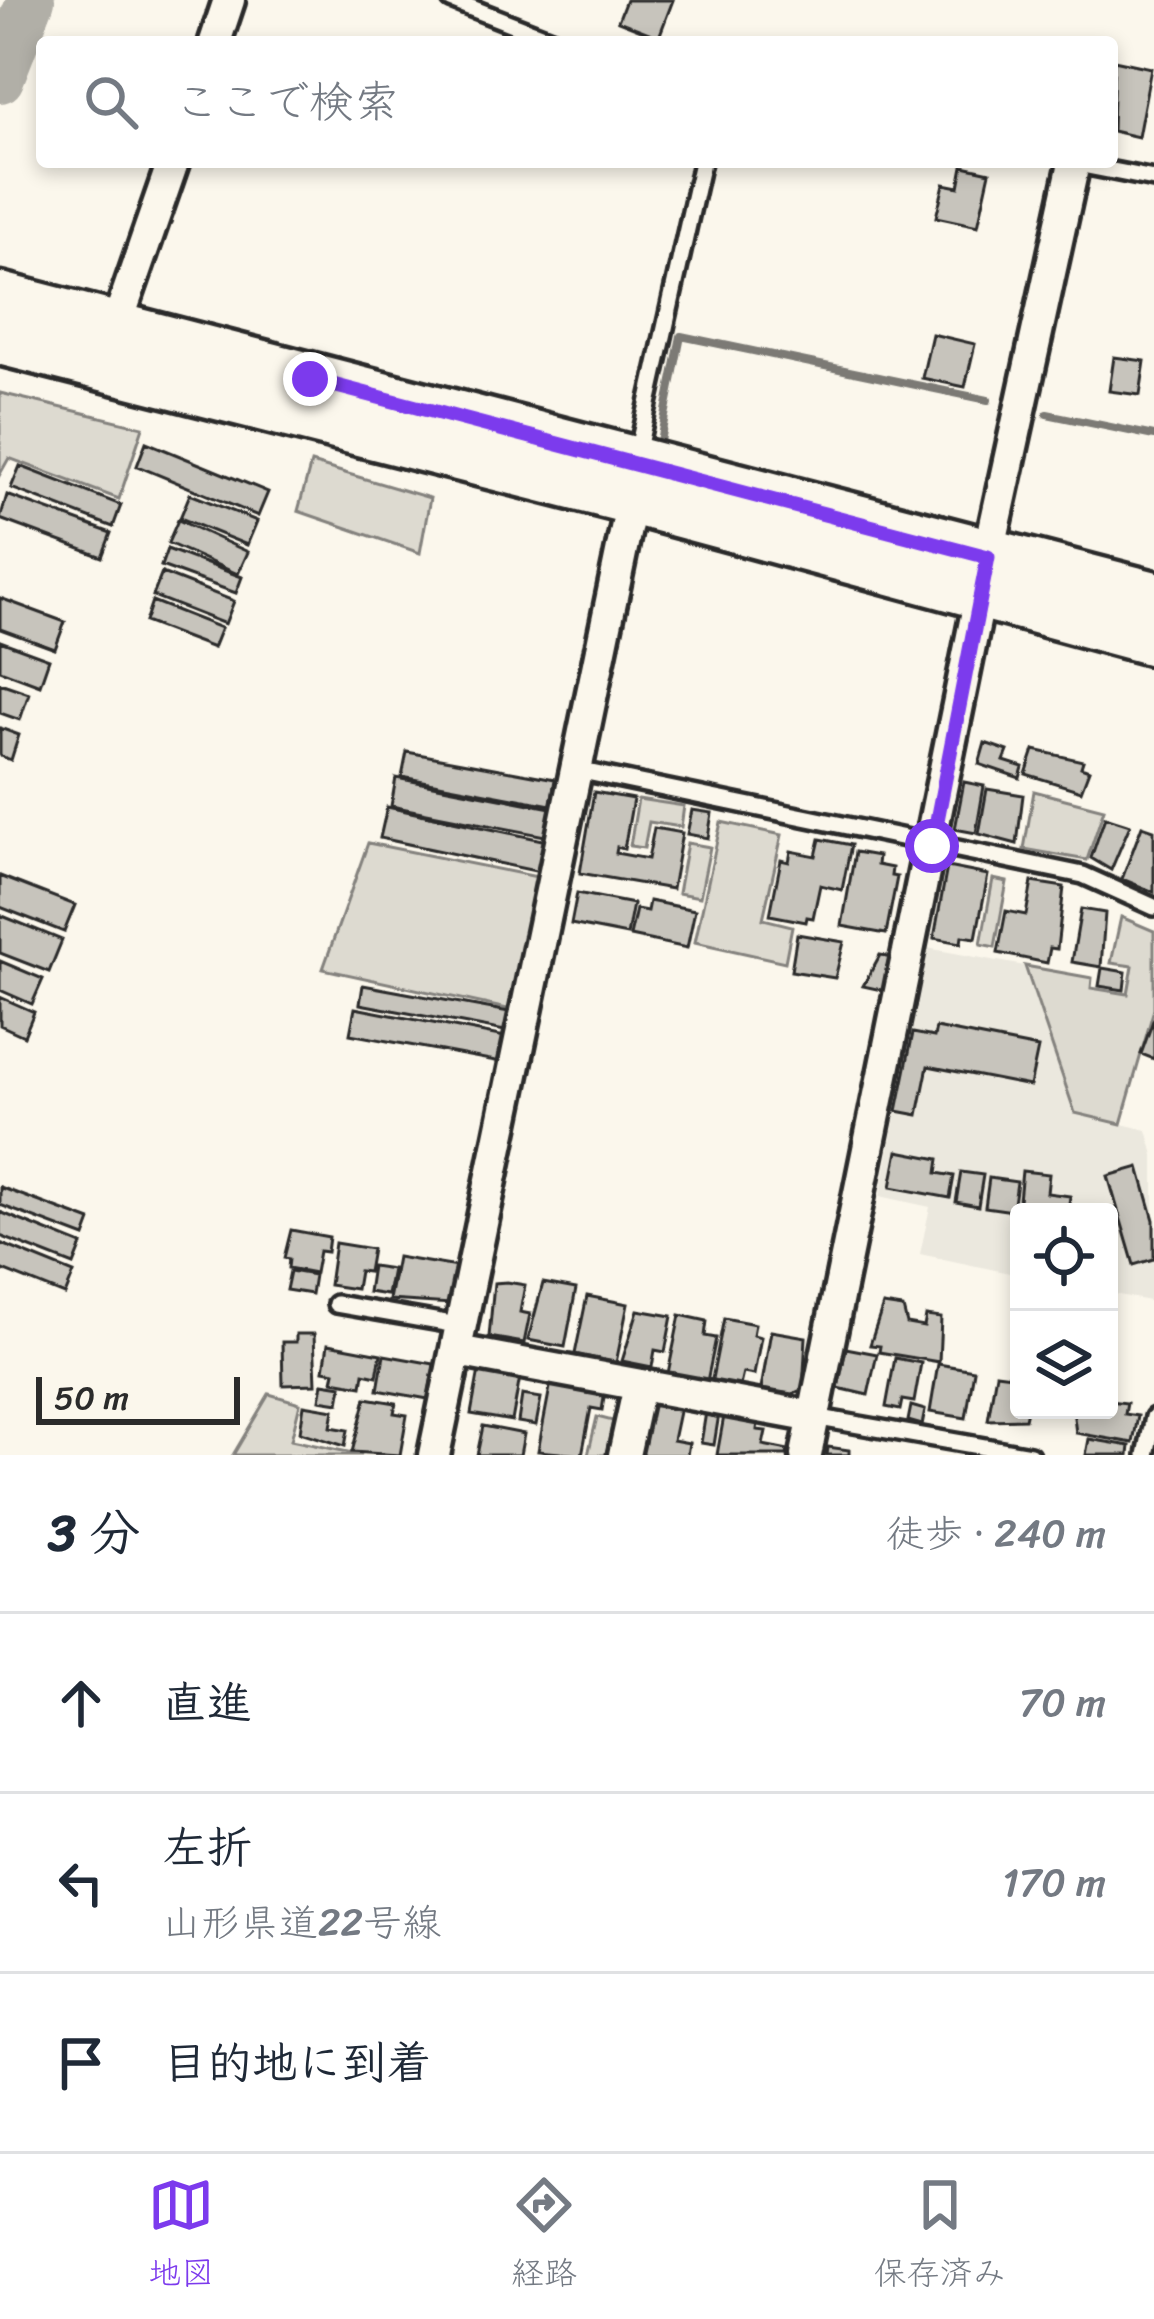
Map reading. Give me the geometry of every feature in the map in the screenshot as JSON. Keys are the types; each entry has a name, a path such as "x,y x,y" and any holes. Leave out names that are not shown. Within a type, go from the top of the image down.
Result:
{"main road":[{"path":"1,312 109,348 634,480 986,576 1154,641"},
{"path":"986,576 1154,596"}],"street":[{"path":"216,36 229,0"},
{"path":"109,348 171,168"},
{"path":"806,1455 1071,168"},
{"path":"434,1455 634,480"},
{"path":"460,1338 639,1386 814,1417"},
{"path":"624,1455 639,1386"}],"lane":[{"path":"451,0 543,36"},
{"path":"634,480 701,168"},
{"path":"1099,168 1154,178"},
{"path":"577,770 1084,875 1154,907"},
{"path":"336,1304 460,1338"},
{"path":"814,1417 1030,1455"},
{"path":"1146,1455 1154,1417"}],"shaded area":[{"path":"0,393 143,427 119,499 9,458 0,474"},
{"path":"311,463 430,498 420,553 298,511"},
{"path":"1034,791 1104,809 1087,860 1024,849"},
{"path":"638,799 684,806 681,827 649,822 644,848 630,846"},
{"path":"721,822 782,835 763,919 792,926 785,962 695,942"},
{"path":"368,843 542,878 512,1010 323,969"},
{"path":"687,843 710,847 700,897 678,893"},
{"path":"993,879 1007,882 995,947 981,944"},
{"path":"1121,917 1154,931 1154,1009 1121,1124 1075,1113 1025,966 1092,978 1091,988 1128,994 1133,966 1111,963"},
{"path":"927,948 1025,966 1075,1113 1147,1130 1154,1155 1154,1302 1118,1295 1118,1203 1010,1203 1010,1273 920,1254 930,1207 880,1196"},
{"path":"269,1394 300,1403 291,1440 362,1455 233,1455"},
{"path":"597,1417 613,1421 606,1455 588,1455"}],"building":[{"path":"626,0 673,0 659,36 618,21"},
{"path":"1118,61 1151,68 1138,137 1118,132"},
{"path":"963,168 990,172 978,226 936,217 944,184 959,187"},
{"path":"932,334 975,344 965,387 922,378"},
{"path":"1114,357 1145,361 1140,395 1109,391"},
{"path":"146,442 268,492 258,516 137,466"},
{"path":"20,466 121,505 113,527 11,488"},
{"path":"190,494 257,521 247,545 180,518"},
{"path":"7,495 111,533 102,557 0,519"},
{"path":"178,520 248,552 238,574 168,543"},
{"path":"167,549 242,577 236,593 161,566"},
{"path":"162,573 234,601 225,624 153,596"},
{"path":"0,598 65,622 55,649 0,629"},
{"path":"152,601 221,628 213,648 145,622"},
{"path":"0,641 49,659 40,685 0,670"},
{"path":"0,683 29,693 20,720 0,713"},
{"path":"0,728 19,735 11,760 0,756"},
{"path":"985,743 1008,751 1004,761 1023,767 1020,778 979,764"},
{"path":"1034,750 1083,761 1081,767 1089,770 1081,791 1026,774"},
{"path":"407,752 555,779 551,805 402,777"},
{"path":"396,778 551,808 545,836 391,806"},
{"path":"964,782 984,786 976,833 955,829"},
{"path":"987,789 1023,795 1017,844 979,834"},
{"path":"594,792 633,799 624,849 617,847 616,853 648,859 654,828 682,833 672,889 580,873"},
{"path":"387,807 547,841 540,872 380,838"},
{"path":"692,810 712,813 708,838 687,834"},
{"path":"1105,817 1130,825 1111,870 1091,858"},
{"path":"1142,826 1154,830 1154,892 1122,879"},
{"path":"820,839 851,845 842,890 820,885 813,918 807,917 806,922 770,915 781,860 789,862 791,851 816,856"},
{"path":"855,852 878,856 877,865 892,868 891,876 897,877 886,934 842,926"},
{"path":"947,867 988,875 976,938 962,936 961,943 934,938"},
{"path":"0,876 75,905 64,932 0,907"},
{"path":"1032,882 1064,887 1057,949 1050,948 1047,963 998,953 1006,911 1026,915"},
{"path":"577,893 633,904 627,935 571,924"},
{"path":"649,901 695,910 687,948 630,936 636,909 647,911"},
{"path":"1081,909 1105,913 1101,967 1072,962"},
{"path":"0,915 62,940 49,972 0,953"},
{"path":"797,934 844,942 835,978 791,971"},
{"path":"880,955 893,957 886,991 863,986"},
{"path":"0,961 43,979 32,1004 0,990"},
{"path":"1102,968 1126,972 1124,990 1099,986"},
{"path":"363,985 509,1012 505,1031 360,1004"},
{"path":"0,997 34,1012 24,1036 0,1025"},
{"path":"355,1008 505,1037 501,1062 350,1034"},
{"path":"1154,1018 1154,1059 1141,1054"},
{"path":"936,1028 1038,1048 1030,1086 928,1066 918,1115 897,1111 913,1033 934,1037"},
{"path":"898,1151 939,1159 937,1173 954,1176 950,1198 891,1187"},
{"path":"1139,1167 1154,1220 1154,1259 1134,1265 1108,1176"},
{"path":"1022,1171 1049,1174 1047,1193 1070,1196 1069,1203 1019,1203"},
{"path":"961,1172 983,1175 978,1206 956,1202"},
{"path":"989,1178 1017,1182 1010,1211 985,1207"},
{"path":"0,1187 91,1221 85,1237 0,1205"},
{"path":"0,1212 82,1245 74,1265 0,1236"},
{"path":"291,1230 329,1237 327,1252 319,1251 315,1273 288,1268 289,1259 284,1258"},
{"path":"0,1243 74,1273 65,1295 0,1269"},
{"path":"335,1243 372,1249 368,1272 359,1271 356,1289 329,1285"},
{"path":"397,1257 457,1267 451,1304 389,1300"},
{"path":"372,1266 392,1269 387,1295 368,1292"},
{"path":"290,1271 314,1275 311,1294 286,1290"},
{"path":"494,1283 525,1285 520,1312 530,1314 524,1343 489,1337"},
{"path":"543,1283 576,1289 565,1347 528,1340"},
{"path":"587,1296 628,1304 616,1363 575,1354"},
{"path":"883,1305 903,1308 907,1324 924,1327 926,1316 941,1318 939,1362 879,1352 880,1346 870,1345"},
{"path":"638,1310 672,1316 665,1352 655,1350 652,1367 622,1361"},
{"path":"680,1315 707,1321 705,1336 716,1338 706,1386 667,1378"},
{"path":"724,1318 755,1324 753,1335 761,1337 754,1375 743,1373 739,1390 711,1384"},
{"path":"771,1331 806,1337 803,1389 792,1394 761,1389"},
{"path":"296,1334 314,1334 316,1384 283,1385 282,1342 296,1342"},
{"path":"328,1344 381,1354 377,1376 364,1373 362,1386 333,1381 335,1372 324,1370"},
{"path":"846,1348 877,1354 868,1395 838,1388"},
{"path":"384,1355 434,1364 428,1399 378,1390"},
{"path":"895,1358 921,1363 914,1402 902,1400 900,1410 886,1407"},
{"path":"938,1364 974,1370 966,1418 930,1412"},
{"path":"480,1365 520,1377 512,1421 471,1414"},
{"path":"996,1373 1010,1375 1010,1419 1025,1419 988,1420"},
{"path":"551,1382 605,1392 602,1410 591,1408 582,1455 538,1451"},
{"path":"323,1383 342,1386 339,1403 320,1400"},
{"path":"522,1395 541,1398 536,1425 518,1422"},
{"path":"366,1398 396,1403 394,1413 407,1415 400,1455 352,1452"},
{"path":"651,1401 680,1407 673,1440 689,1443 687,1455 640,1455"},
{"path":"1118,1402 1127,1403 1125,1414 1138,1416 1133,1443 1076,1433 1074,1419 1118,1419"},
{"path":"304,1405 334,1410 331,1427 348,1430 345,1446 300,1432"},
{"path":"911,1406 925,1410 922,1425 908,1421"},
{"path":"706,1412 719,1414 714,1445 701,1443"},
{"path":"724,1416 758,1422 757,1430 766,1431 763,1445 788,1450 787,1455 717,1455"},
{"path":"483,1426 524,1434 520,1455 477,1455"},
{"path":"1089,1439 1130,1446 1129,1455 1086,1455"},
{"path":"828,1447 849,1450 849,1455 827,1455"}],"waterway":[{"path":"0,79 31,0"},
{"path":"660,441 681,336 988,400"},
{"path":"1047,414 1154,436"},
{"path":"473,1340 482,1297"}],"route":[{"path":"310,379 988,557 932,846"}]}
